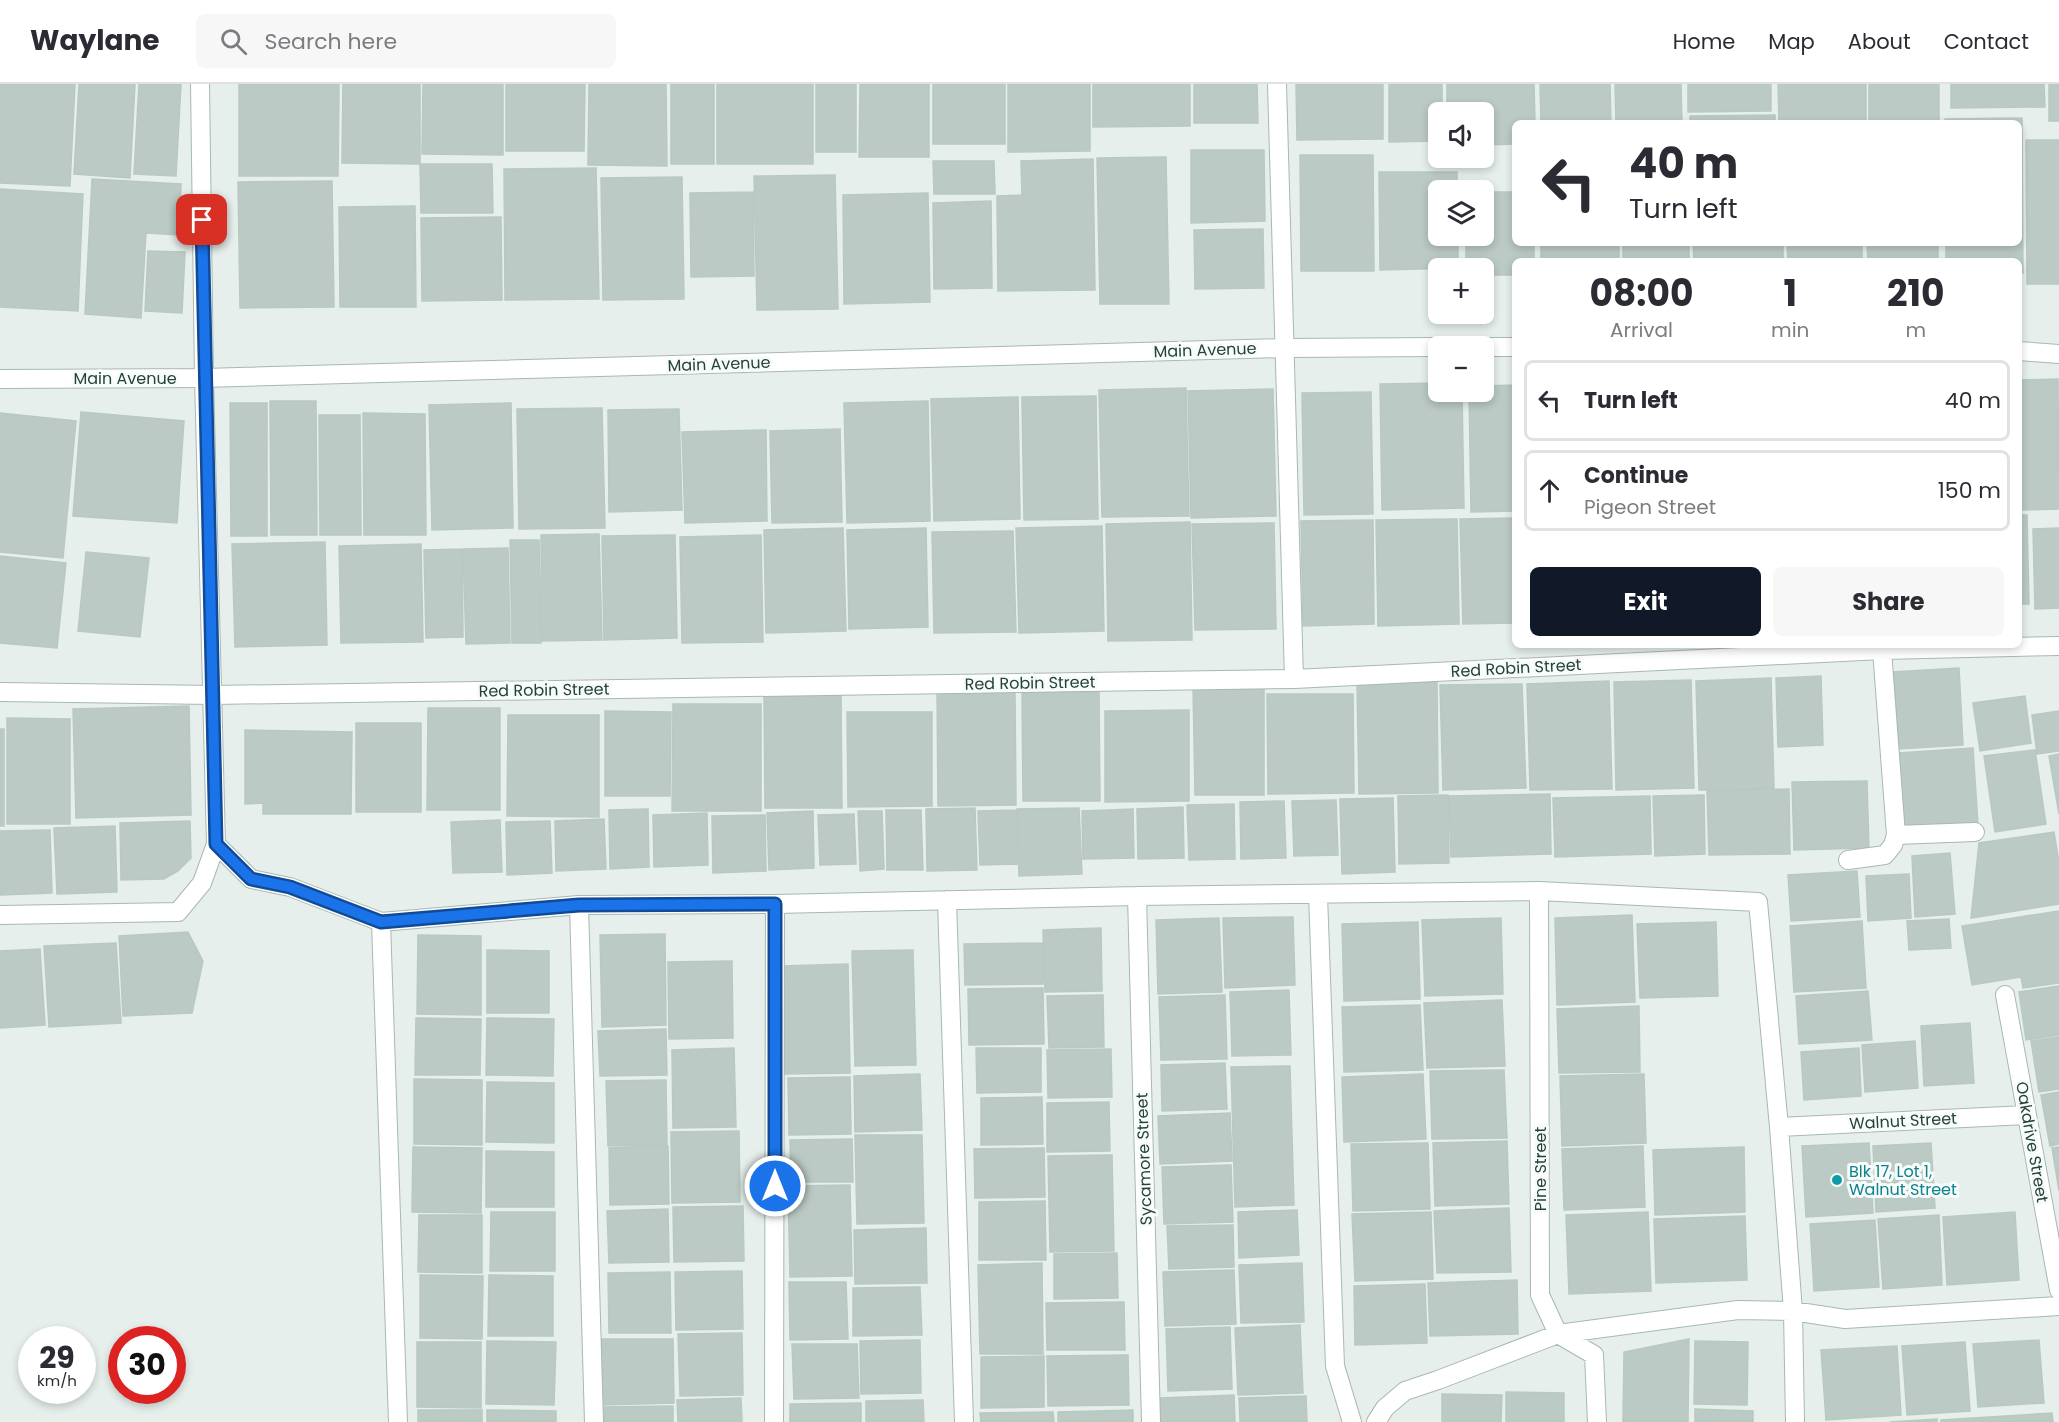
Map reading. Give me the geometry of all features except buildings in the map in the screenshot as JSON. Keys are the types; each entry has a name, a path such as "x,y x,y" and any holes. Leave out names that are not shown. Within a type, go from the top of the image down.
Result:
{"street":[{"path":"0,915 177,912 202,883 216,844 204,378 200,84"},
{"path":"1277,84 1294,679"},
{"name":"Main Avenue","path":"0,379 204,378 1285,348 1428,347"},
{"path":"1494,347 1512,347"},
{"path":"2022,351 2059,354"},
{"name":"Red Robin Street","path":"2022,647 2059,646"},
{"name":"Red Robin Street","path":"0,692 213,695 1294,679 1882,650 1970,648"},
{"path":"1848,860 1885,855 1893,845 1896,835 1882,650"},
{"path":"1896,835 1975,832"},
{"path":"216,844 251,879 290,887 381,922 579,905 775,904 1137,896 1539,891 1758,902 1779,1127 1792,1311 1796,1422"},
{"name":"Pine Street","path":"1539,891 1540,1294 1558,1334"},
{"path":"1318,895 1335,1365 1352,1422"},
{"name":"Sycamore Street","path":"1137,896 1151,1422"},
{"path":"946,900 964,1422"},
{"path":"774,1422 775,904"},
{"path":"579,905 594,1422"},
{"path":"381,922 398,1422"},
{"name":"Oakdrive Street","path":"2005,995 2059,1290"},
{"name":"Walnut Street","path":"1779,1127 2026,1115"},
{"path":"1376,1422 1385,1408 1405,1391 1558,1334 1738,1310 1792,1311 1845,1319 2059,1306"},
{"path":"1558,1334 1594,1355 1597,1422"}],"place":[{"name":"Blk 17, Lot 1, Walnut Street","path":"1837,1180"}],"route":[{"path":"202,220 216,844 251,879 290,887 381,922 579,905 775,904 775,1186"}]}
